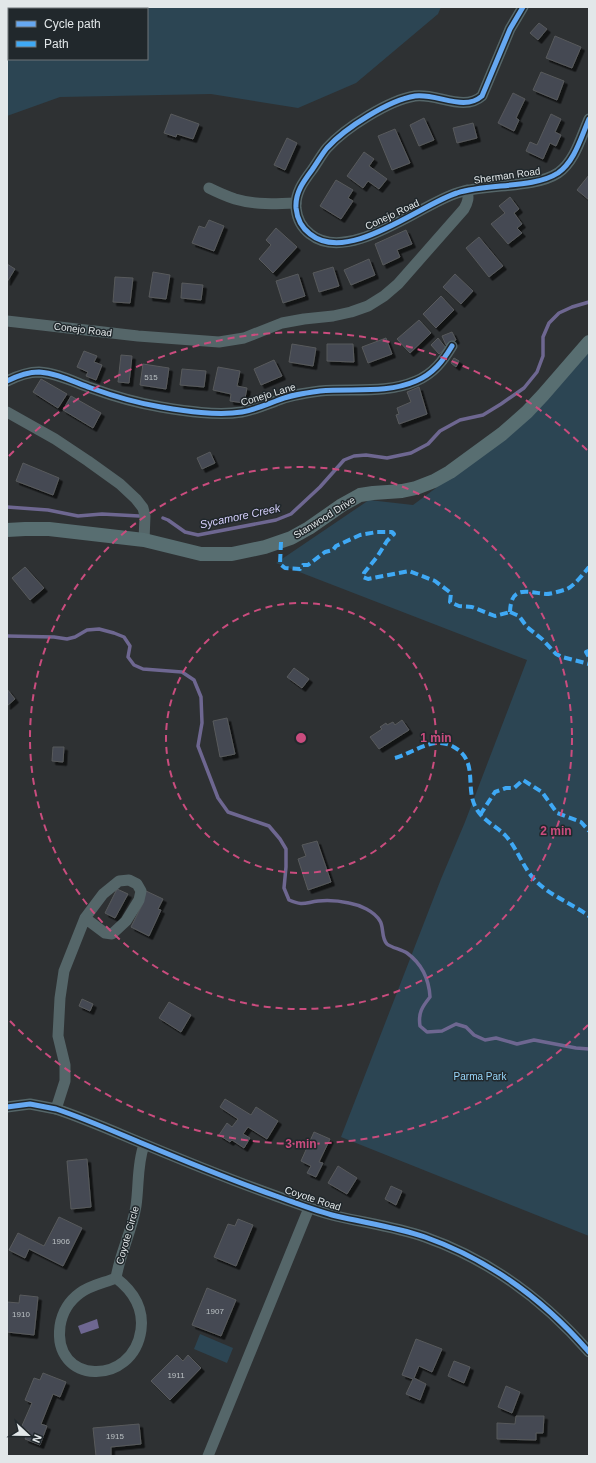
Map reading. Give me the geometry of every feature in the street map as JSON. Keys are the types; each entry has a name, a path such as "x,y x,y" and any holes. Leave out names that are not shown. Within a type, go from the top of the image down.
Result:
{"main road":[{"name":"Stanwood Drive","path":"7,530 49,529 144,540 201,554 232,554 265,547 291,538 360,495 367,493 407,490 430,483 465,461 514,424 543,395 589,342"}],"street":[{"name":"Conejo Road","path":"7,321 138,336 219,342 244,338 282,323 333,316 368,306 384,296 398,284 464,209 468,203 467,190 445,198 374,234 335,243 323,241 308,232 300,223 296,212 299,188 327,148 359,122 403,98 430,96 465,103 477,100 486,90 510,29 523,7"},
{"name":"Sherman Road","path":"467,190 533,182 549,178 567,165 573,156 589,119"},
{"path":"209,188 235,199 253,203 296,203"},
{"name":"Conejo Lane","path":"7,381 20,375 32,372 51,373 134,401 161,407 215,414 230,414 255,409 278,400 300,394 322,391 366,390 404,385 417,381 429,374 439,365 452,346"},
{"path":"7,412 55,438 120,484 143,508 145,516 144,540"},
{"path":"56,1109 65,1081 64,1065 58,1036 60,998 64,971 85,918 103,894 119,880 129,880 137,884 141,892 140,900 126,921 112,934 105,933 85,918"},
{"name":"Coyote Road","path":"7,1107 30,1104 56,1109 259,1190 309,1208 335,1216 424,1237 454,1248 482,1262 530,1294 547,1308 589,1352"},
{"name":"Coyote Circle","path":"116,1278 120,1256 136,1206 139,1163 144,1144"},
{"path":"208,1456 309,1208"},
{"name":"Coyote Circle","path":"116,1278 130,1290 138,1305 142,1322 138,1340 131,1353 113,1368 100,1372 86,1370 72,1363 64,1352 61,1344 60,1330 63,1314 69,1303 80,1292 116,1278"}],"green space":[{"path":"7,7 441,7 438,14 356,83 298,108 211,94 60,97 7,116"},
{"name":"Parma Park","path":"589,353 589,1236 341,1137 527,660 276,563 369,500 413,505 494,445 582,355"},
{"path":"200,1334 233,1348 227,1363 194,1349"}],"shaded area":[{"path":"97,1319 99,1328 81,1334 78,1326"}],"building":[{"path":"539,23 547,29 538,40 530,33"},
{"path":"555,36 581,47 572,68 546,58"},
{"path":"541,72 564,81 557,100 533,90"},
{"path":"513,93 525,99 516,118 519,120 514,131 498,123"},
{"path":"171,114 199,124 193,139 177,134 176,137 164,133"},
{"path":"551,114 561,119 555,132 561,135 556,146 550,143 543,159 526,151 530,142 537,145"},
{"path":"424,118 434,140 419,146 410,125"},
{"path":"473,123 477,138 457,143 453,128"},
{"path":"395,129 410,163 392,170 378,136"},
{"path":"287,138 297,143 285,170 274,165"},
{"path":"364,152 374,159 369,166 387,179 379,189 368,181 363,188 347,176"},
{"path":"589,175 589,200 577,190"},
{"path":"336,180 353,190 348,198 353,201 341,219 320,206"},
{"path":"510,197 519,209 514,213 522,224 517,228 522,233 508,244 491,224 505,213 499,206"},
{"path":"209,220 224,226 214,251 192,243 199,226 205,228"},
{"path":"276,228 297,247 273,273 259,259 271,245 266,240"},
{"path":"406,230 412,244 397,250 400,257 383,265 375,244"},
{"path":"479,237 503,266 489,277 466,248"},
{"path":"369,259 375,275 351,285 344,270"},
{"path":"7,264 15,269 7,282"},
{"path":"333,267 339,286 319,292 313,273"},
{"path":"153,272 170,275 166,299 149,297"},
{"path":"298,274 305,296 283,303 276,281"},
{"path":"455,274 473,291 461,304 443,287"},
{"path":"115,277 133,278 130,303 113,302"},
{"path":"182,283 203,285 201,300 181,298"},
{"path":"441,296 454,310 436,328 423,314"},
{"path":"419,320 431,333 410,353 397,339"},
{"path":"452,332 456,340 446,345 442,336"},
{"path":"386,338 392,354 368,363 362,347"},
{"path":"438,338 446,348 439,354 431,345"},
{"path":"292,344 316,348 313,366 289,362"},
{"path":"327,344 353,344 354,362 327,361"},
{"path":"84,351 97,356 94,362 102,365 96,380 86,376 88,372 77,367"},
{"path":"121,355 132,356 129,383 118,382"},
{"path":"454,358 459,361 456,367 451,363"},
{"path":"274,360 282,376 261,385 254,369"},
{"path":"143,364 169,368 166,389 140,385"},
{"path":"218,367 240,371 237,386 247,388 244,403 230,401 231,394 213,390"},
{"path":"182,369 206,371 204,387 180,385"},
{"path":"41,379 67,394 58,408 33,392"},
{"path":"419,387 427,414 399,424 396,415 399,414 397,408 411,402 407,392"},
{"path":"71,396 101,413 93,428 63,410"},
{"path":"210,452 215,463 202,469 197,458"},
{"path":"23,463 59,478 53,495 16,481"},
{"path":"25,567 44,588 30,600 12,578"},
{"path":"294,668 309,679 302,688 287,677"},
{"path":"7,689 15,699 7,706"},
{"path":"227,718 235,754 220,757 213,721"},
{"path":"402,720 409,730 379,749 370,737 382,729 380,727 386,723 387,725 393,722 395,725"},
{"path":"53,747 64,747 63,762 52,761"},
{"path":"317,841 331,882 308,890 298,859 306,856 302,845"},
{"path":"117,889 128,894 115,918 105,913"},
{"path":"146,891 163,899 158,909 161,910 149,936 131,927 142,905"},
{"path":"82,999 93,1004 90,1011 79,1006"},
{"path":"169,1002 191,1015 181,1032 159,1018"},
{"path":"225,1099 251,1115 256,1107 278,1121 267,1139 248,1127 243,1134 250,1138 244,1148 232,1140 230,1142 219,1135 227,1123 232,1127 238,1119 220,1107"},
{"path":"314,1132 330,1139 319,1162 323,1163 316,1177 307,1173 311,1166 301,1161"},
{"path":"87,1159 91,1207 71,1209 67,1161"},
{"path":"338,1166 357,1178 347,1194 328,1183"},
{"path":"391,1186 402,1191 396,1205 385,1199"},
{"path":"59,1217 82,1228 63,1266 29,1249 25,1258 9,1250 18,1233 44,1246"},
{"path":"238,1219 253,1225 236,1266 214,1257 228,1224 235,1226"},
{"path":"207,1288 236,1300 221,1336 192,1325"},
{"path":"20,1295 38,1297 34,1335 7,1332 7,1302 19,1303"},
{"path":"416,1339 442,1349 432,1372 419,1366 414,1378 426,1384 420,1400 406,1394 413,1379 402,1375"},
{"path":"177,1355 183,1361 188,1355 201,1368 170,1400 151,1381"},
{"path":"454,1361 470,1367 464,1383 448,1376"},
{"path":"43,1373 66,1382 60,1397 53,1394 41,1424 47,1426 40,1445 25,1439 29,1431 21,1428 32,1403 25,1400 34,1378 40,1380"},
{"path":"506,1386 520,1392 512,1413 498,1407"},
{"path":"516,1416 544,1416 543,1433 536,1433 536,1440 497,1439 497,1423 515,1424"},
{"path":"139,1424 141,1444 111,1447 111,1456 96,1456 93,1428"}],"waterway":[{"name":"Sycamore Creek","path":"163,518 185,532 198,535 276,520 291,514 320,487 344,460 354,456 366,455 387,458 411,453 428,444 440,431 460,420 483,415 524,388 537,372 543,356 543,337 549,323 559,313 589,302"},
{"name":"Sycamore Creek","path":"7,507 48,510 78,516 102,514 139,516"},
{"path":"7,636 54,637 67,639 75,637 87,630 99,629 124,637 130,646 128,657 134,665 143,669 182,672 194,680 201,697 202,723 198,746 218,798 228,812 269,826 280,839 286,849 284,888 289,900 301,903 318,901 345,902 362,907 377,917 381,923 385,942 391,947 407,953 417,962 424,972 430,997 421,1010 420,1026 427,1032 442,1031 456,1024 466,1027 474,1035 485,1040 496,1038 517,1044 534,1040 589,1049"}],"marked path":[{"path":"281,542 280,564 285,568 300,569 303,565 308,565 325,552 333,550 336,546 360,535 377,532 392,532 394,534 387,541 377,557 364,573 363,577 368,579 409,571 435,581 451,593 450,602 459,606 472,607 495,616 510,612"},
{"path":"510,612 511,603 517,594 521,592 548,594 567,589 576,582 589,567"},
{"path":"510,612 519,616 527,627 542,639 556,654 589,664"},
{"path":"589,651 586,652 589,657"},
{"path":"395,758 423,746 438,743 445,743 461,752 469,766 471,791 476,808 479,812 485,819 505,835 513,845 529,873 539,884 589,916"},
{"path":"480,815 495,792 506,788 514,788 523,780 542,792 557,813 581,822 589,831"}],"cycle path":[{"path":"523,7 510,29 482,96 467,102 415,96 380,109 356,124 327,148 303,183 298,193 296,203 300,222 310,234 326,242 344,242 364,238 457,193 482,188 523,184 548,178 558,173 569,162 577,148 589,119"},
{"path":"7,381 19,376 39,372 59,376 125,399 161,407 212,413 232,413 251,410 303,393 332,390 369,390 393,388 405,385 428,375 441,362 452,346"},
{"path":"7,1107 30,1104 56,1109 259,1190 306,1207 336,1216 392,1228 425,1237 449,1246 494,1270 534,1299 554,1315 589,1352"}]}
